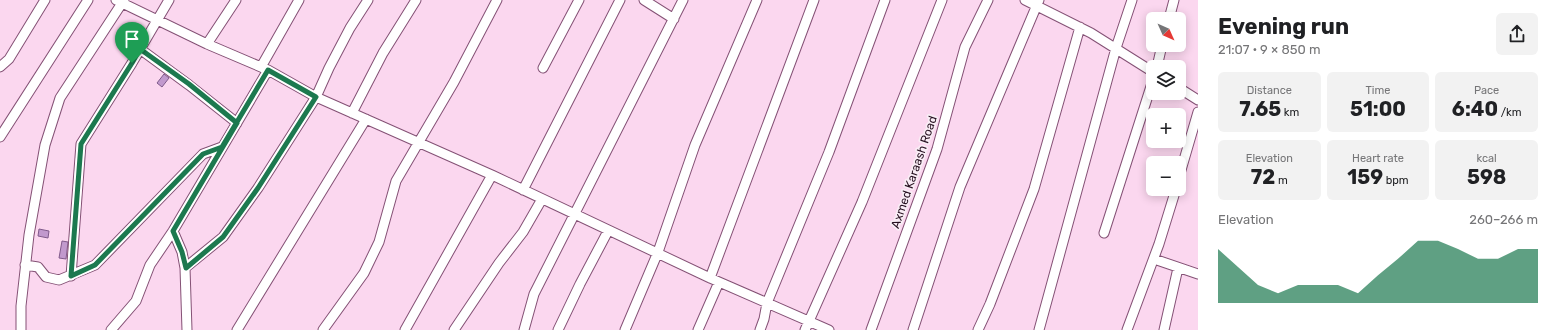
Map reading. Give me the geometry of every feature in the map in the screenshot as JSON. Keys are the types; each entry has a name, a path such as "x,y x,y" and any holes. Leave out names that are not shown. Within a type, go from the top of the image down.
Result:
{"street":[{"path":"0,67 9,59 45,0"},
{"path":"0,137 88,0"},
{"path":"71,276 81,144 169,0"},
{"path":"207,44 236,0"},
{"path":"111,330 136,301 150,265 173,231 237,123 299,0"},
{"path":"186,268 223,237 258,188 316,97 347,35 368,0"},
{"path":"352,113 383,53 416,0"},
{"path":"323,330 364,273 379,242 396,181 406,162 420,143 497,0"},
{"path":"543,68 579,0"},
{"path":"523,190 620,0"},
{"path":"644,0 674,19"},
{"path":"524,330 534,294 683,0"},
{"path":"625,330 658,252 695,145 757,0"},
{"path":"698,330 714,280 814,0"},
{"path":"760,330 767,303 829,152 885,0"},
{"path":"807,326 862,202 942,0"},
{"name":"Axmed Karaash Road","path":"871,330 937,149 965,47 988,0"},
{"path":"1024,0 1038,3 1116,48 1146,67"},
{"path":"1039,330 1116,48 1132,0"},
{"path":"1171,12 1174,0"},
{"path":"21,330 21,306 25,265 45,145 60,98 121,1 207,44 264,68 316,97 492,175 608,231 658,252 714,280 767,303 807,326 828,330"},
{"path":"913,330 960,186 1038,3"},
{"path":"978,330 990,304 1034,189 1080,27"},
{"path":"140,49 189,84 237,123"},
{"path":"1186,92 1198,100"},
{"path":"1104,233 1147,100"},
{"path":"1185,156 1198,112"},
{"path":"237,330 366,119"},
{"path":"25,265 38,267 46,277 59,280 95,265 203,154 222,147"},
{"path":"405,330 492,175"},
{"path":"1127,330 1154,260 1174,196"},
{"path":"454,330 499,263 523,232 542,199"},
{"path":"173,231 182,252 186,268 187,330"},
{"path":"558,330 608,231"},
{"path":"1154,260 1198,273"},
{"path":"1164,330 1178,268"}],"building":[{"path":"164,74 169,78 162,87 157,83"},
{"path":"39,229 49,231 48,238 38,236"},
{"path":"62,241 68,242 66,259 59,258"}],"route":[{"path":"132,63 81,144 71,276 95,265 203,154 222,147 237,123 268,70 316,97 258,188 223,237 186,268 182,252 173,231 237,123 189,84 140,49 132,63"}]}
